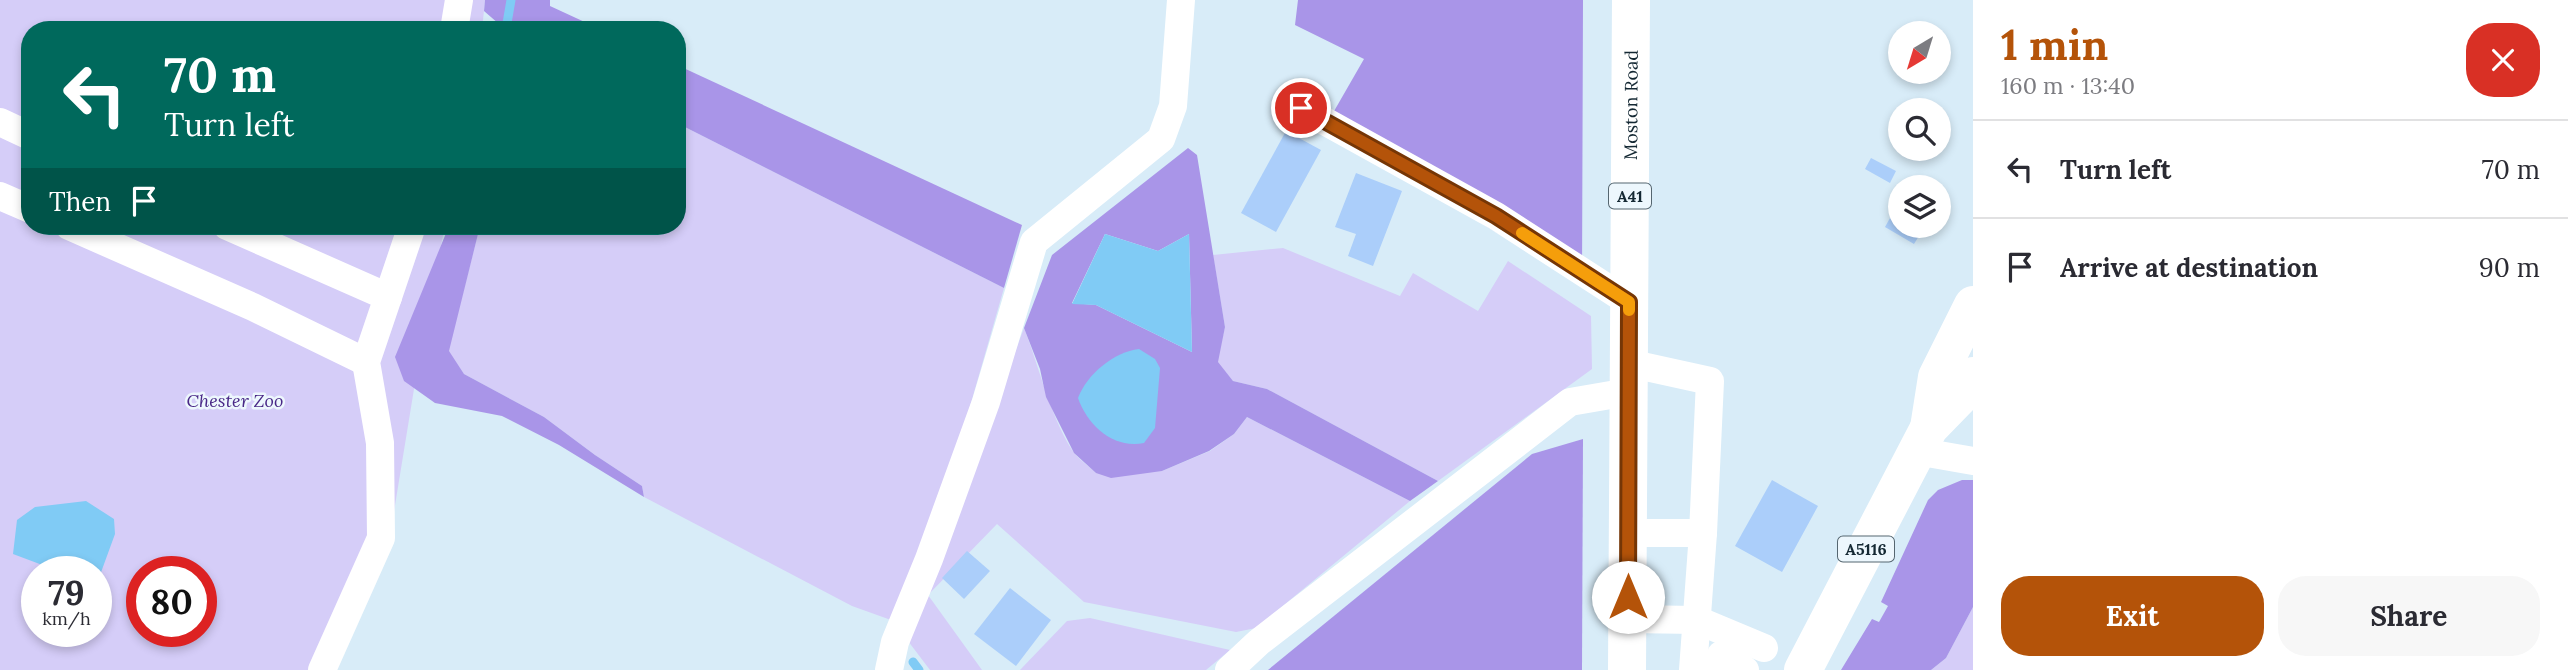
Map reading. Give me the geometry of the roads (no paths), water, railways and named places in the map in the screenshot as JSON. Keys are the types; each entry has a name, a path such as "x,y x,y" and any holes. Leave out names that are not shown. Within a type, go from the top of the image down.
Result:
{"highway":[{"name":"Moston Road","path":"1627,670 1631,0"},
{"name":"A5116","path":"1803,670 1922,439 1937,377 1973,305"},
{"name":"A5116","path":"1922,439 1966,390 1973,376"}],"street":[{"path":"456,21 459,0"},
{"path":"889,670 895,642 929,559 986,402 1034,242 1161,139 1173,106 1181,0"},
{"path":"1301,108 1496,216 1629,302"},
{"path":"0,122 21,132"},
{"path":"0,195 21,205"},
{"path":"89,235 253,307 366,362"},
{"path":"248,235 388,297"},
{"path":"322,670 381,538 380,443 366,362 409,235"},
{"path":"1229,670 1259,642 1570,402 1628,377 1710,381 1693,670"},
{"path":"1922,439 1973,461"},
{"path":"1628,533 1703,533"},
{"path":"1628,619 1697,620 1764,648"},
{"path":"1714,670 1721,654 1745,670"}],"water":[{"path":"1105,234 1158,251 1189,234 1192,352 1096,305 1072,304"},
{"path":"1139,349 1155,359 1160,368 1155,428 1144,443 1133,444 1112,439 1103,433 1088,418 1078,398 1088,381 1102,366 1111,359"},
{"path":"86,501 114,519 115,534 107,556 21,557 13,554 17,520 35,507"}],"waterway":[{"path":"507,21 511,0"},
{"path":"913,662 919,670"}],"park label":[{"name":"Chester Zoo","path":"235,400"}]}
